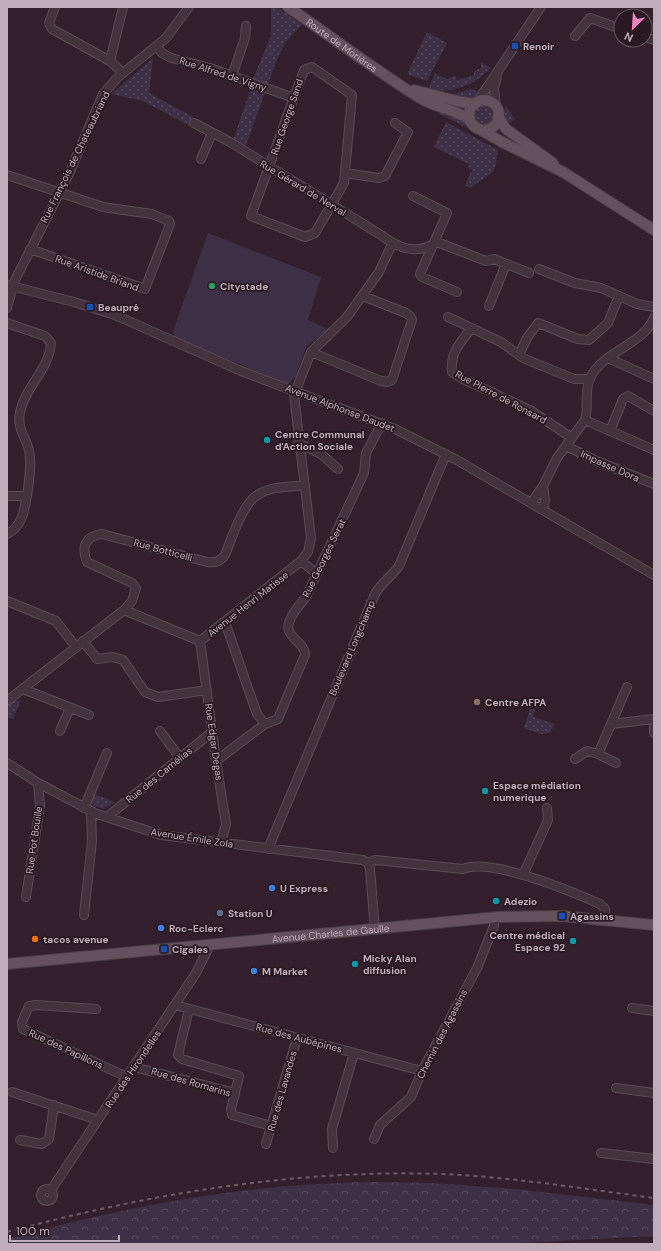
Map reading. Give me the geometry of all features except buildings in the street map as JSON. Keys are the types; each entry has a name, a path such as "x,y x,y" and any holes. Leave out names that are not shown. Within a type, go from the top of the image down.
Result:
{"main road":[{"name":"Route de Morières","path":"288,7 434,107 456,112 470,120"},
{"name":"Route de Morières","path":"397,82 421,93 476,103"},
{"path":"563,172 474,127 470,120 470,111 476,103 490,102 506,129 563,172 654,230"},
{"path":"481,130 494,126 497,112"},
{"name":"Avenue Charles de Gaulle","path":"7,964 494,918 547,916 606,919 654,925"}],"street":[{"path":"55,7 49,22 52,29 110,61 124,72"},
{"path":"110,61 123,7"},
{"name":"Rue François de Chateaubriand","path":"7,308 10,285 60,192 103,94 124,72 174,29 189,7"},
{"path":"476,103 539,9"},
{"path":"575,36 590,18 613,26"},
{"path":"232,76 245,38 246,26"},
{"name":"Rue Alfred de Vigny","path":"156,46 166,56 210,68 294,98"},
{"name":"Rue George Sand","path":"312,67 352,95 344,183 315,233 305,237 251,216 269,168 304,70 312,67"},
{"path":"497,112 494,89 499,70"},
{"name":"Rue Gérard de Nerval","path":"194,123 381,235 392,244"},
{"path":"345,173 379,178 385,176 408,132 396,123"},
{"path":"201,159 212,133"},
{"path":"7,175 60,192"},
{"name":"Rue Aristide Briand","path":"30,249 142,290 148,287 170,227 169,221 144,212 103,207 60,192"},
{"path":"413,196 447,213 420,274 422,278 457,292"},
{"path":"295,391 311,352 347,317 363,296 379,272 392,244 420,250 432,246 437,242 486,261 494,259 529,273"},
{"path":"490,306 506,264"},
{"path":"539,268 575,283 601,288 637,304 654,307"},
{"name":"Avenue Alphonse Daudet","path":"10,285 74,302 115,315 241,371 382,423 446,454 654,575"},
{"path":"311,352 381,381 387,382 392,380 412,320 406,313 363,296"},
{"path":"519,355 527,338 538,323 578,339 589,340 608,323 619,296"},
{"path":"448,317 501,342 519,355 574,379 590,379"},
{"path":"531,503 543,486 550,468 585,420 590,379 600,364 647,331 654,318"},
{"path":"7,323 45,336 51,343 42,372 30,388 22,403 19,418 21,434 26,443 30,459 26,496 21,520 12,532 7,534"},
{"name":"Rue Pierre de Ronsard","path":"472,328 454,351 451,363 452,372 463,379 530,410 572,438"},
{"path":"608,358 654,379"},
{"name":"Avenue Henri Matisse","path":"124,610 200,641 301,561 308,552 311,538 305,485 298,443 294,400 295,391"},
{"path":"610,431 623,399 628,396 654,411"},
{"path":"585,420 654,450"},
{"name":"Rue Georges Serat","path":"265,724 278,719 305,655 305,649 289,631 289,625 296,607 306,597 318,574 364,473 366,453 382,423"},
{"path":"298,443 322,454 338,469"},
{"name":"Impasse Dora","path":"566,446 598,462 654,484"},
{"name":"Boulevard Longchamp","path":"268,849 375,594 399,566 446,454"},
{"name":"Rue Botticelli","path":"124,610 132,601 136,588 132,583 87,562 84,550 86,541 89,538 102,534 215,563 225,555 249,502 259,494 274,489 305,485"},
{"path":"543,486 545,500 543,510"},
{"path":"7,496 26,496"},
{"path":"301,561 318,574"},
{"path":"7,601 56,621 76,647"},
{"path":"7,701 124,610"},
{"path":"216,761 265,724 257,714 225,622"},
{"path":"83,641 97,659 114,657 123,660 145,692 158,697 206,690"},
{"name":"Rue Edgar Degas","path":"200,641 226,824 221,843"},
{"path":"598,754 627,687"},
{"path":"23,689 90,715"},
{"path":"60,731 70,708"},
{"path":"611,724 654,719"},
{"path":"654,727 654,733"},
{"path":"160,731 180,758"},
{"name":"Rue des Camélias","path":"107,817 212,732"},
{"path":"575,759 587,751 598,754 616,763"},
{"path":"84,915 92,841 88,809 107,753"},
{"name":"Avenue Émile Zola","path":"7,763 38,783 88,809 107,817 162,835 351,858 363,860 368,863 375,860 464,869 471,865 523,875 552,883 600,904 605,909 606,919"},
{"name":"Rue Pot Bouille","path":"26,897 40,806 38,783"},
{"path":"523,875 548,820 547,808"},
{"path":"368,863 370,869 375,930"},
{"name":"Chemin des Agassins","path":"374,1139 380,1125 411,1097 422,1071 477,968 494,926 494,918"},
{"name":"Rue des Hirondelles","path":"52,1190 196,973 210,945"},
{"name":"Rue des Papillons","path":"96,1009 36,1005 29,1006 22,1022 23,1029 127,1077"},
{"name":"Rue des Aubépines","path":"175,1005 422,1071"},
{"path":"632,1008 654,1010"},
{"path":"189,1009 178,1055 182,1060 239,1076 235,1093"},
{"name":"Rue des Lavandes","path":"266,1144 297,1038"},
{"path":"333,1148 332,1130 354,1053"},
{"name":"Rue des Romarins","path":"134,1067 235,1093 231,1109 232,1115 271,1126"},
{"path":"616,1088 654,1093"},
{"path":"12,1092 98,1120"},
{"path":"20,1140 42,1144 49,1139 54,1105"},
{"path":"601,1153 654,1158"}],"green space":[{"path":"271,7 277,7 302,25 289,38 280,52 268,85 253,79 271,36"},
{"path":"427,32 447,43 427,81 407,74"},
{"path":"153,58 149,93 193,117 190,126 143,101 111,94"},
{"path":"481,62 491,68 470,84 454,89 437,91 428,90 435,73 447,79 455,76 457,80 474,75 474,71 481,68"},
{"path":"251,88 265,93 245,148 233,140"},
{"path":"472,89 478,92 474,97 465,99 451,97 453,94"},
{"path":"483,105 490,108 493,115 490,122 483,125 476,122 473,115 476,108"},
{"path":"506,106 515,119 507,125 504,116"},
{"path":"441,112 455,115 462,119 469,129 440,114"},
{"path":"446,122 498,150 496,165 493,172 470,188 465,185 472,170 468,168 469,164 434,147"},
{"path":"208,233 321,277 308,320 326,328 327,331 306,347 296,376 289,384 175,338 173,331"},
{"path":"21,700 13,719 7,717 7,707 12,702"},
{"path":"530,709 535,710 533,717 555,724 550,733 541,734 524,728"},
{"path":"94,794 113,801 114,803 103,809 90,804"},
{"path":"369,1182 433,1183 515,1189 654,1205 654,1236 503,1244 7,1244 7,1239 51,1227 96,1216 186,1199 277,1187"}],"railway":[{"path":"7,1232 114,1206 222,1187 277,1180 387,1173 442,1174 495,1178 654,1198"}],"place":[{"name":"Renoir","path":"515,46"},
{"name":"Citystade","path":"212,286"},
{"name":"Beaupré","path":"90,307"},
{"name":"Centre Communal d'Action Sociale","path":"267,440"},
{"name":"Centre AFPA","path":"477,702"},
{"name":"Espace médiation numerique","path":"485,791"},
{"name":"U Express","path":"272,888"},
{"name":"Adezio","path":"496,901"},
{"name":"Station U","path":"220,913"},
{"name":"Agassins","path":"562,916"},
{"name":"Roc-Eclerc","path":"161,928"},
{"name":"tacos avenue","path":"35,939"},
{"name":"Centre médical Espace 92","path":"573,941"},
{"name":"Cigales","path":"164,949"},
{"name":"Micky Alan diffusion","path":"355,964"},
{"name":"M Market","path":"254,971"}]}
